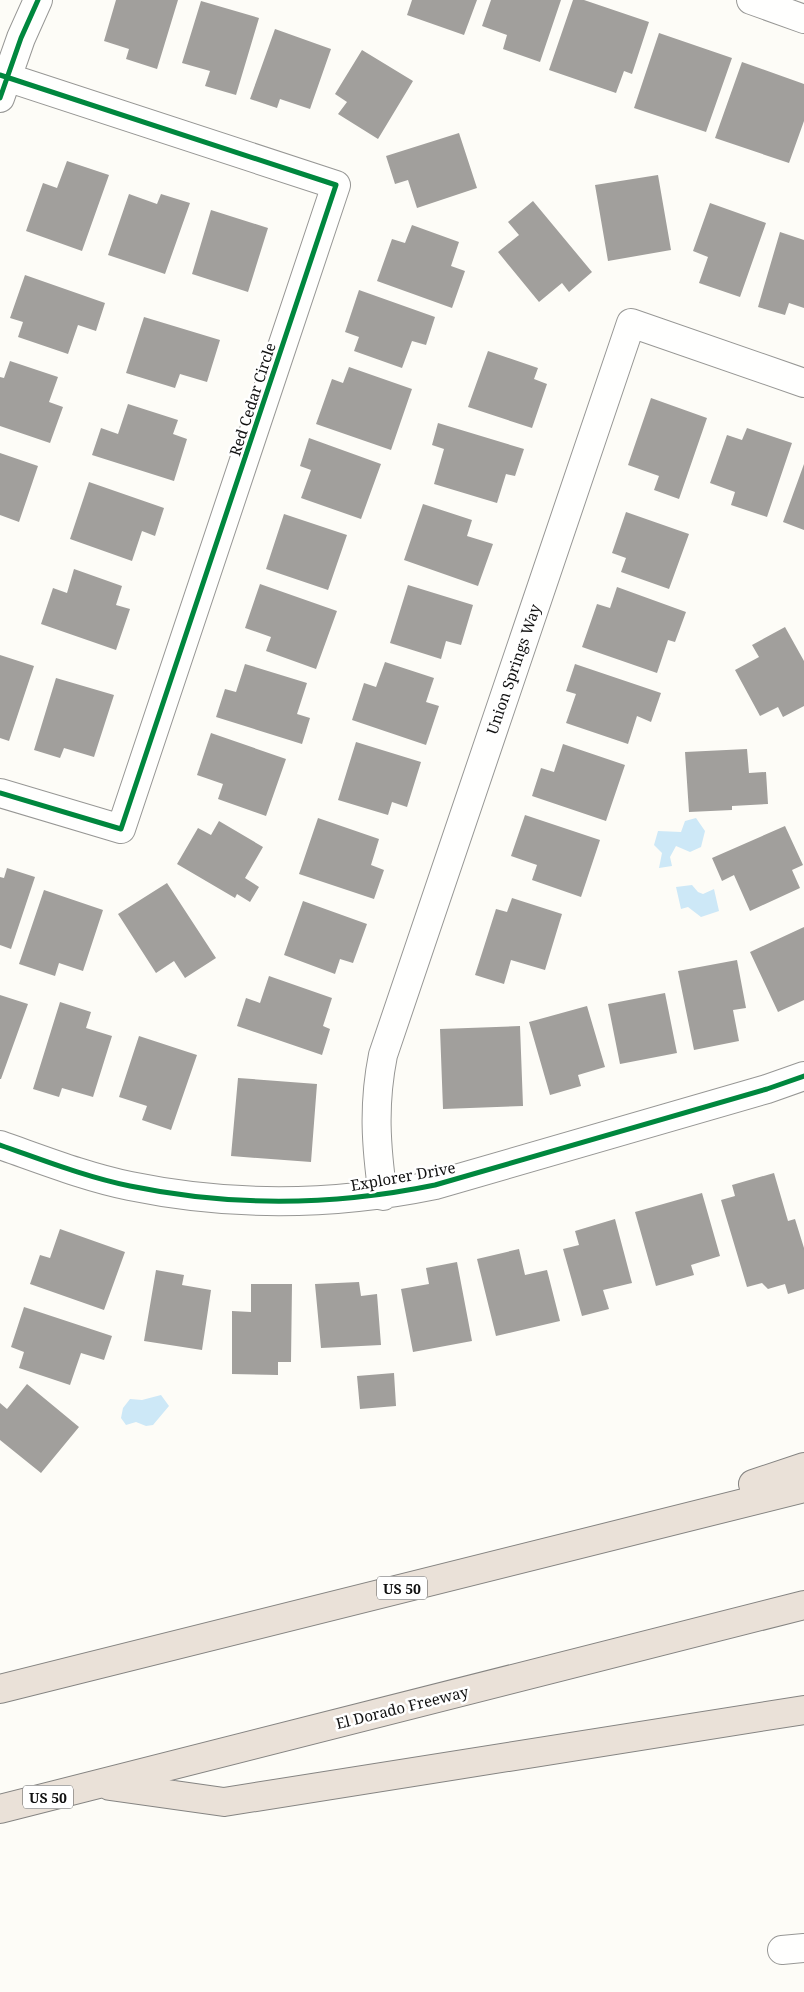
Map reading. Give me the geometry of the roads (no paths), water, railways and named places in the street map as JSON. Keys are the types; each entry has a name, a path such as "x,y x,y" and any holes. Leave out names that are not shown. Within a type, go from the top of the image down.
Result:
{"highway":[{"path":"557,1549 804,1467"},
{"name":"US 50","path":"0,1689 804,1488"},
{"name":"El Dorado Freeway","path":"0,1809 804,1605"},
{"path":"96,1784 224,1802 804,1710"}],"street":[{"path":"2,83 38,0"},
{"path":"751,0 804,18"},
{"name":"Red Cedar Circle","path":"0,793 121,829 336,185 2,83"},
{"name":"Union Springs Way","path":"383,1196 375,1121 376,1088 383,1055 631,323 804,383"},
{"name":"Explorer Drive","path":"0,1145 60,1166 128,1186 198,1198 305,1202 383,1196 474,1175 767,1089 804,1076"}],"water":[{"path":"696,818 705,831 701,847 690,852 676,846 670,857 672,866 659,868 662,853 654,845 658,831 681,832 685,821"},
{"path":"692,885 698,892 703,894 714,889 719,911 701,917 688,907 681,909 676,887"},
{"path":"161,1395 169,1406 153,1425 146,1426 136,1422 126,1425 121,1418 123,1408 130,1399 142,1400"}]}
